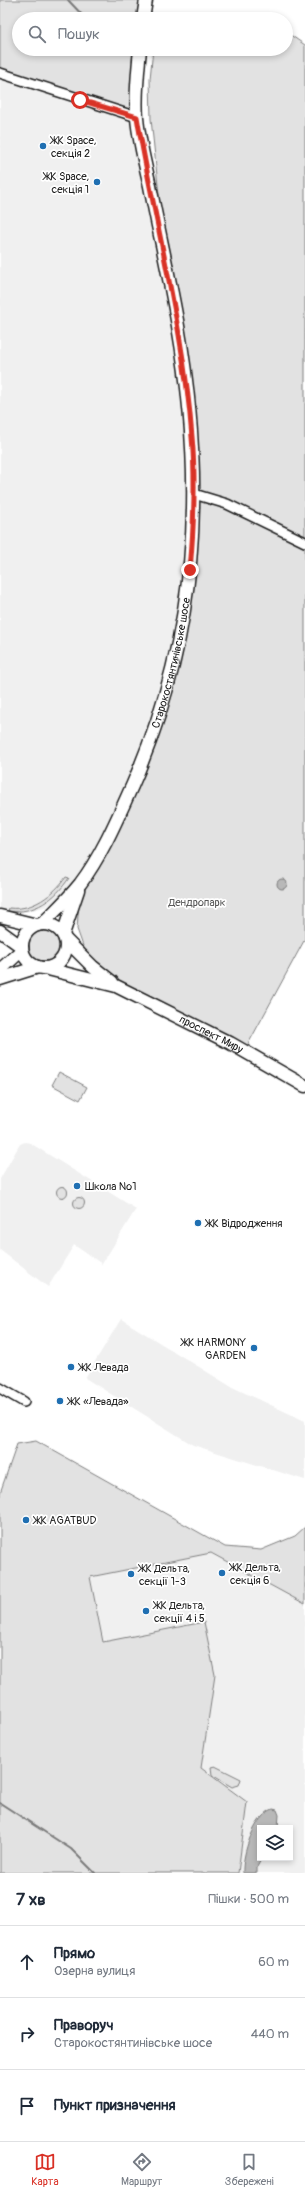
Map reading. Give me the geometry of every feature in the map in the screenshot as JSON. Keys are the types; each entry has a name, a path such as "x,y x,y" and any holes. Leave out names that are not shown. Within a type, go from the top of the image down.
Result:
{"main road":[{"path":"144,12 146,0"},
{"name":"Старокостянтинівське шосе","path":"82,881 118,818 153,736 170,678 184,620 189,584 194,494 192,437 185,371 137,117 140,56"},
{"path":"0,970 22,949 26,933 39,924 82,881"},
{"path":"0,979 54,966 62,959 66,949 64,937 82,881"},
{"path":"0,916 39,924 52,925 64,937"},
{"path":"0,931 22,949 26,960 41,968"},
{"name":"проспект Миру","path":"64,937 93,967 116,986 230,1043 305,1086"},
{"name":"проспект Миру","path":"41,968 116,986"}],"street":[{"path":"0,73 137,117"},
{"path":"194,494 227,504 305,542"},
{"path":"0,1388 24,1402"}],"shaded area":[{"path":"0,76 135,120 182,372 191,494 181,619 138,764 92,858 67,895 45,907 21,913 5,912 0,910"},
{"path":"280,879 284,879 286,880 286,888 280,889 277,886 277,882"},
{"path":"25,1142 30,1143 136,1209 102,1264 74,1245 48,1287 0,1250 0,1179 20,1144"},
{"path":"121,1319 230,1386 305,1421 305,1480 193,1445 85,1378"},
{"path":"211,1553 305,1604 305,1873 238,1873 247,1802 201,1768 215,1675 103,1642 90,1577"},
{"path":"273,1809 277,1810 279,1815 278,1825 257,1825 257,1861 260,1861 257,1867 257,1873 243,1873 243,1865 250,1836 260,1819"}],"green space":[{"path":"0,0 142,0 141,12 12,12 12,56 137,56 134,113 0,70"},
{"name":"Дендропарк","path":"293,37 305,45 305,939 246,1048 118,983 95,965 83,946 77,929 79,901 85,883 121,819 192,584 181,324 160,204 151,119 150,79 152,56 293,56"},
{"path":"66,877 69,878 63,886 43,904 27,910 8,911 9,908 26,907 49,896"},
{"path":"44,931 50,932 58,940 58,952 50,960 44,961 38,960 30,952 29,946 30,940 38,932"},
{"path":"59,1072 87,1087 80,1100 52,1085"},
{"path":"62,1186 66,1188 68,1192 66,1196 62,1198 58,1196 56,1192 58,1188"},
{"path":"79,1197 83,1199 85,1203 83,1207 79,1209 75,1207 73,1203 75,1199"},
{"path":"36,1441 225,1547 261,1550 295,1536 305,1527 305,1604 211,1553 90,1577 103,1642 204,1622 215,1675 201,1768 247,1802 238,1873 0,1873 0,1493 17,1444"},
{"path":"215,1766 241,1779 239,1785 232,1787 212,1775 211,1767"}],"waterway":[{"path":"68,0 79,12"},
{"path":"0,1803 71,1849 95,1873"}],"place":[{"name":"ЖК Space, секція 2","path":"43,146"},
{"name":"ЖК Space, секція 1","path":"97,182"},
{"name":"Школа №1","path":"77,1186"},
{"name":"ЖК Відродження","path":"198,1223"},
{"name":"ЖК HARMONY GARDEN","path":"254,1348"},
{"name":"ЖК Левада","path":"71,1367"},
{"name":"ЖК «Левада»","path":"60,1401"},
{"name":"ЖК AGATBUD","path":"26,1520"},
{"name":"ЖК Дельта, секція 6","path":"222,1573"},
{"name":"ЖК Дельта, секції 1-3","path":"131,1574"},
{"name":"ЖК Дельта, секції 4 і 5","path":"146,1611"}],"route":[{"path":"80,100 137,117 178,325 185,371 192,437 194,494 193,540 190,570"}]}
